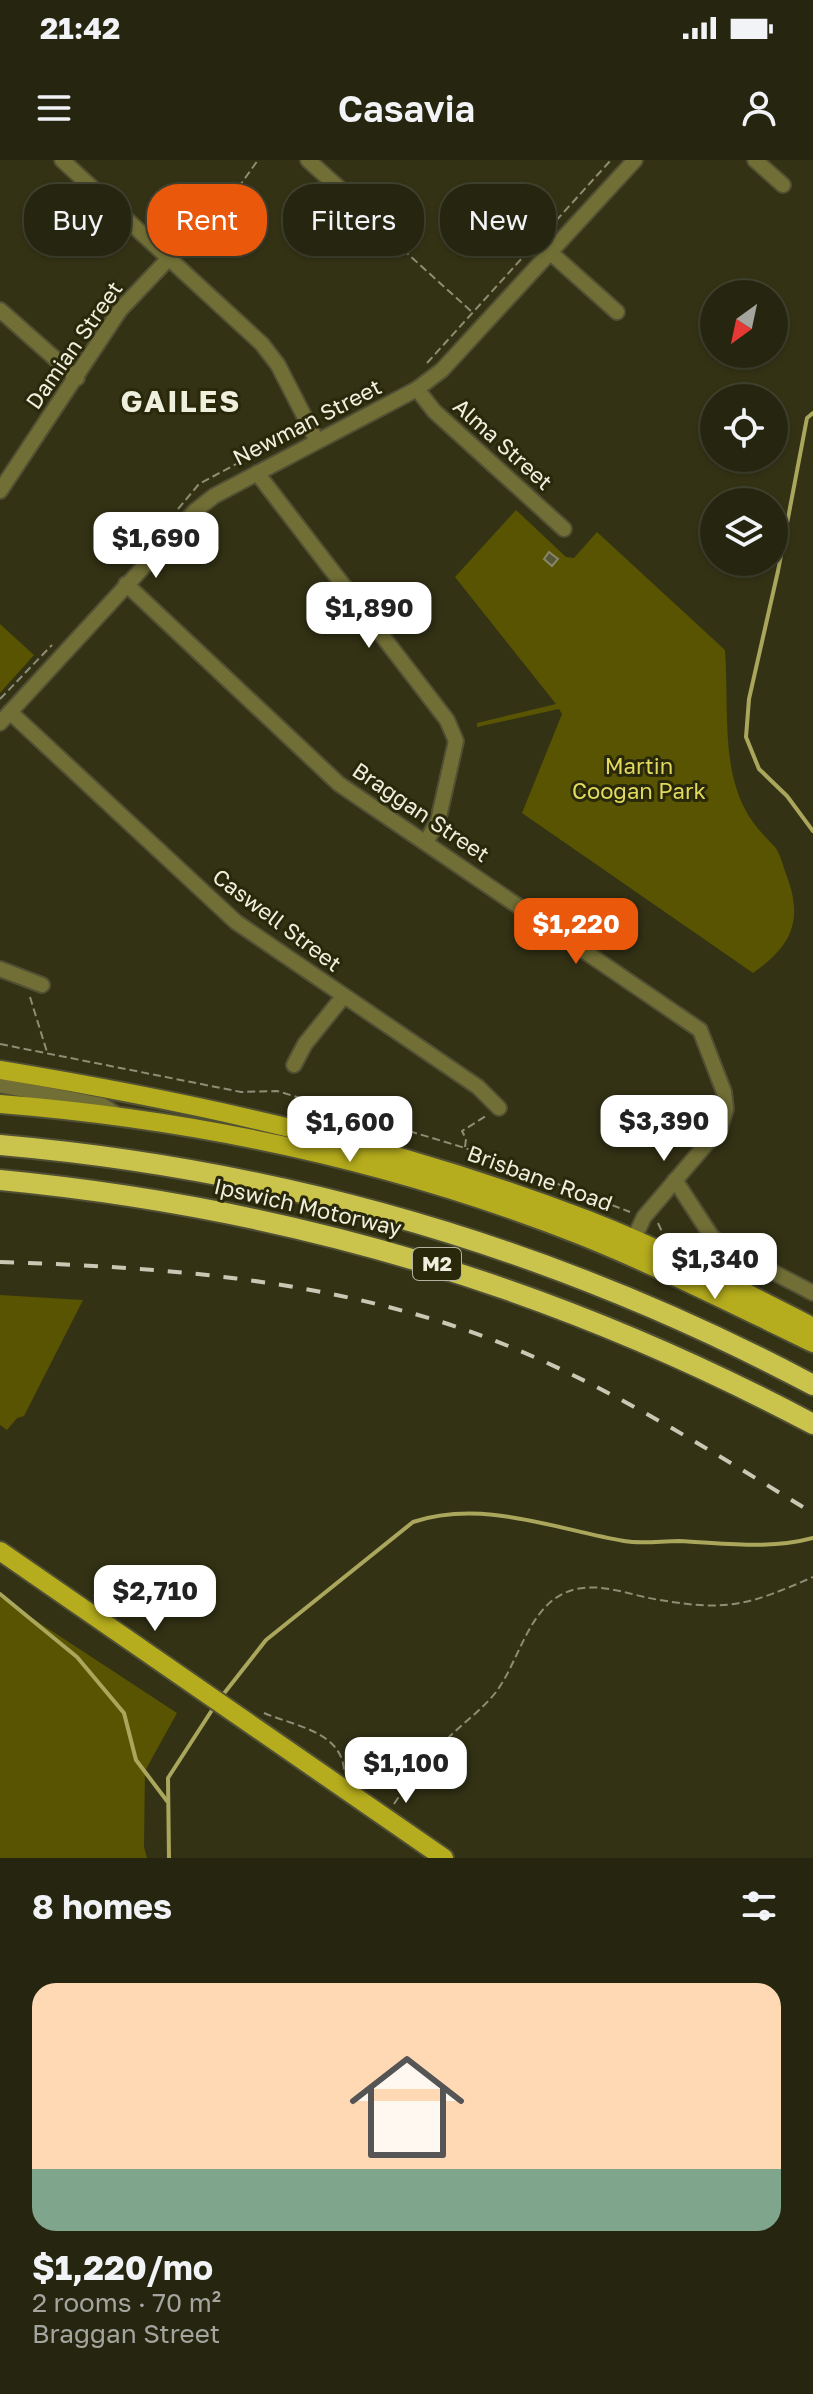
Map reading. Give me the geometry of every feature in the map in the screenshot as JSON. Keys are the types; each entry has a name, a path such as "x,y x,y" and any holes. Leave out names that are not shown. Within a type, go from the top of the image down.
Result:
{"highway":[{"name":"Ipswich Motorway","path":"0,1145 109,1156 221,1174 344,1201 453,1231 647,1304 813,1385"},
{"name":"Ipswich Motorway","path":"0,1180 73,1187 196,1206 332,1234 409,1255 595,1321 698,1366 813,1424"}],"main road":[{"name":"Brisbane Road","path":"0,1070 262,1122 396,1155 522,1195 630,1247 813,1343"},
{"name":"Brisbane Road","path":"0,1104 117,1115 241,1135 385,1170 630,1247 813,1327"},
{"path":"0,1551 185,1679 256,1717 344,1787 444,1858"}],"street":[{"path":"62,160 262,344 278,365 317,441"},
{"path":"308,160 335,184"},
{"name":"Newman Street","path":"556,249 635,160"},
{"path":"755,160 783,185"},
{"name":"Damian Street","path":"0,491 120,310 172,256"},
{"name":"Newman Street","path":"5,718 195,511 214,496 417,389 442,370 550,256"},
{"path":"554,256 617,312"},
{"path":"0,310 77,378"},
{"name":"Alma Street","path":"417,389 434,411 564,529"},
{"path":"257,473 447,720 456,741 438,821 426,842"},
{"name":"Braggan Street","path":"126,584 339,784 700,1030 724,1092 726,1109 720,1128 644,1217 630,1247"},
{"name":"Caswell Street","path":"5,718 236,922 478,1087 499,1108"},
{"path":"0,969 42,985"},
{"path":"294,1065 305,1044 343,997"},
{"path":"0,1085 102,1105 117,1115"},
{"path":"675,1180 712,1237 813,1293"}],"path":[{"path":"243,184 258,160"},
{"path":"420,370 611,160"},
{"path":"409,256 486,325"},
{"path":"317,420 346,410"},
{"path":"318,415 324,417"},
{"path":"26,980 47,1052"},
{"path":"465,1148 466,1139 462,1131 499,1108"},
{"path":"385,1816 421,1767 498,1689 525,1637 556,1598 577,1589 604,1588 661,1600 732,1606 754,1602 813,1577"},
{"path":"256,1717 312,1731 339,1748 343,1757 344,1787"}],"green space":[{"name":"Martin Coogan Park","path":"516,510 566,557 574,558 597,532 725,650 728,733 734,780 749,816 778,852 794,905 791,931 785,942 753,973 522,813 562,714 559,709 477,727 477,723 556,704 455,577"},
{"path":"0,624 34,655 0,693"},
{"path":"0,1295 83,1300 24,1416 17,1418 7,1430 0,1425"},
{"path":"0,1597 177,1713 145,1771 144,1847 147,1858 0,1858"}],"building":[{"path":"549,552 558,559 552,566 544,559"}],"waterway":[{"path":"813,413 807,418 778,571 749,699 746,737 759,769 787,796 813,831"},
{"path":"222,1696 266,1640 413,1522 439,1516 492,1515 638,1542 763,1545 813,1538"},
{"path":"0,1594 77,1657 124,1713 136,1760 167,1801"},
{"path":"169,1858 168,1778 214,1707"}],"railway":[{"path":"0,1262 114,1267 226,1277 337,1295 448,1324 497,1341 590,1384 813,1513"}],"district":[{"name":"GAILES","path":"181,402"}]}
